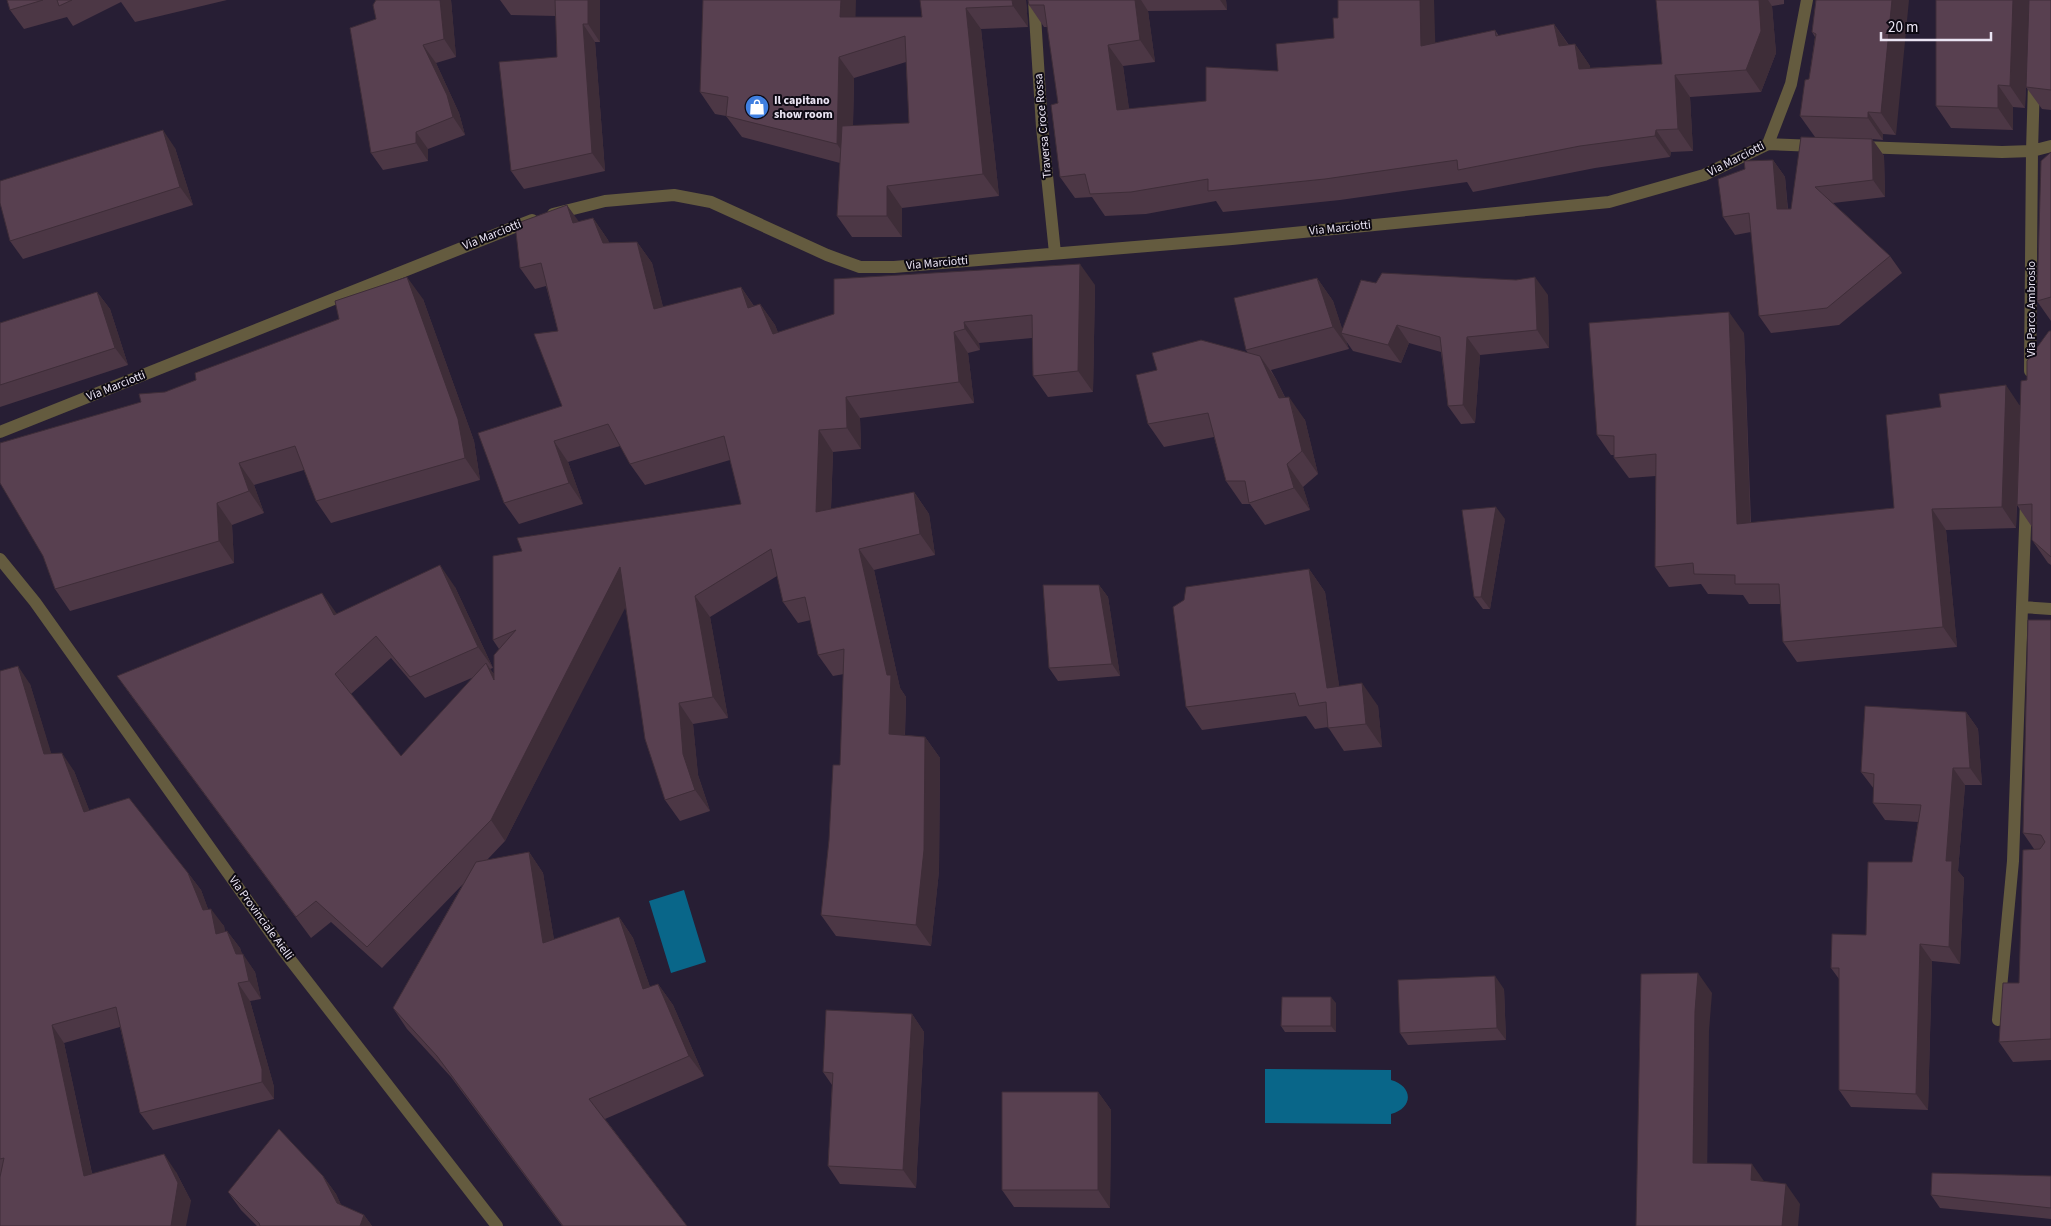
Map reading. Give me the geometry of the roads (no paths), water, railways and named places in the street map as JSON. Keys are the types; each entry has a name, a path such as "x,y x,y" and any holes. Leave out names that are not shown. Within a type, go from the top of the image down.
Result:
{"street":[{"name":"Traversa Croce Rossa","path":"1034,0 1042,127 1055,253"},
{"name":"Via Marciotti","path":"0,432 535,218 605,200 674,195 711,202 860,267 894,267 1232,239 1609,202 1704,175 1768,144 1791,84 1807,0"},
{"name":"Via Parco Ambrosio","path":"2030,380 2032,151 2035,66"},
{"path":"1768,144 1827,146"},
{"path":"1846,147 2002,152 2032,151 2051,146"},
{"path":"2030,360 2044,357"},
{"path":"1998,1020 2018,861 2026,489"},
{"name":"Via Provinciale Aielli","path":"0,559 35,602 282,949 497,1226"},
{"path":"2022,608 2051,609"}],"water":[{"path":"684,890 706,962 671,973 649,901"},
{"path":"1265,1069 1391,1070 1391,1080 1404,1087 1407,1092 1407,1102 1399,1111 1391,1114 1391,1124 1265,1123"}],"place":[{"name":"Il capitano show room","path":"757,107"}]}
